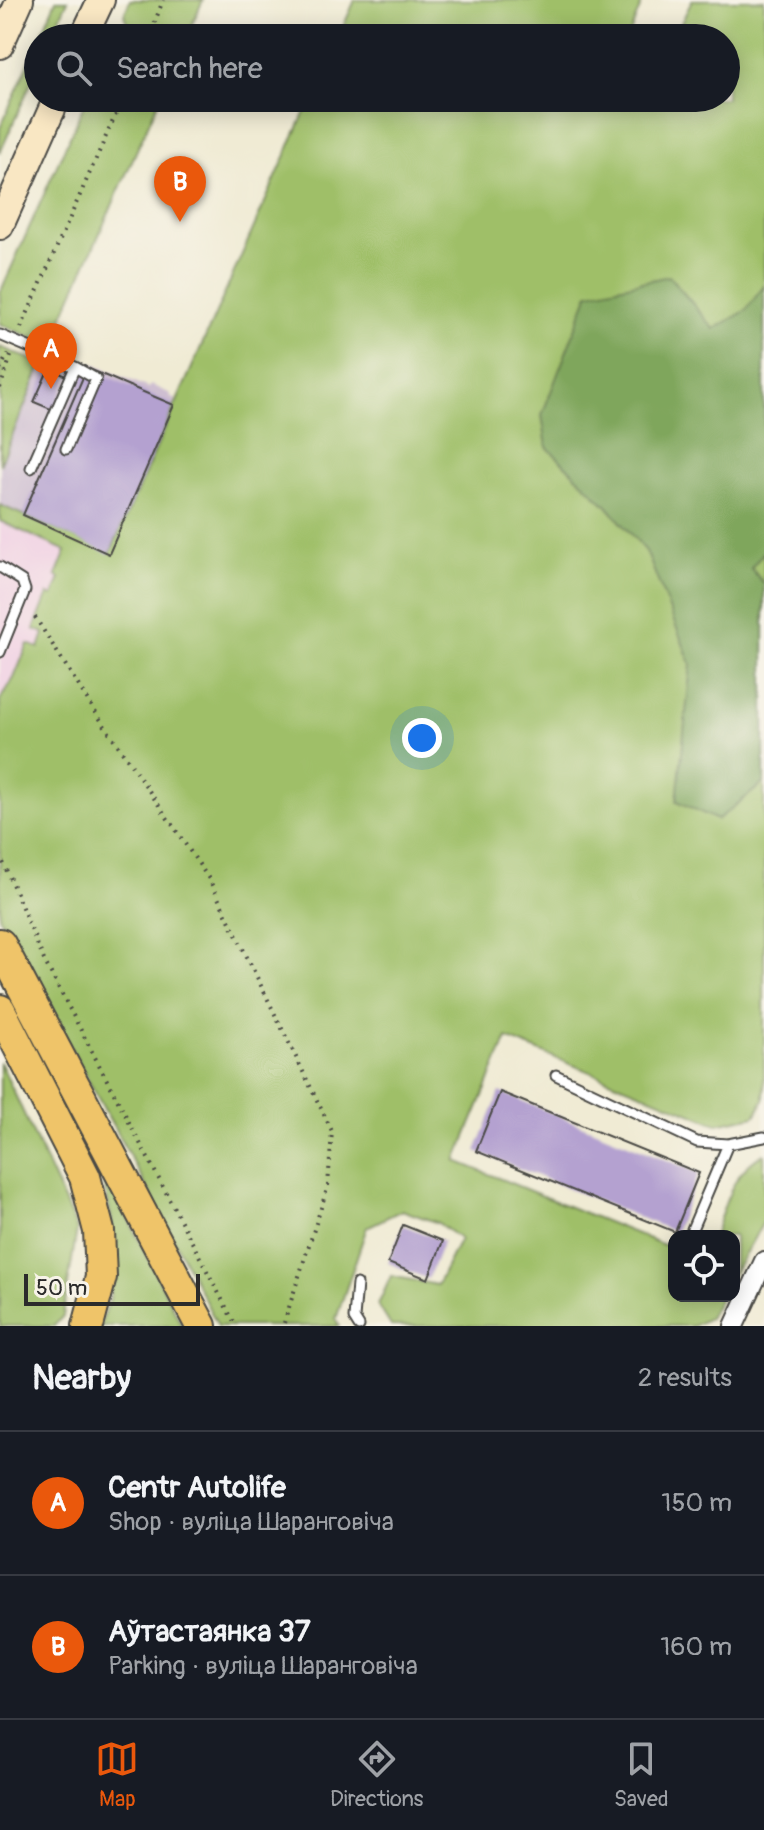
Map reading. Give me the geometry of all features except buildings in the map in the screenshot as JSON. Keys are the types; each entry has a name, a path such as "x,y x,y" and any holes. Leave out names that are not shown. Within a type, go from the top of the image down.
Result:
{"highway":[{"path":"0,944 201,1326"},
{"path":"0,1010 85,1177 99,1231 101,1277 88,1326"}],"main road":[{"path":"0,44 20,0"},
{"path":"90,24 101,0"},
{"path":"0,226 51,112"}],"street":[{"path":"734,1326 764,1261"}],"lane":[{"path":"0,335 96,379 66,449"},
{"path":"31,468 75,367"},
{"path":"0,567 22,581 25,590 0,652"},
{"path":"556,1075 697,1142 728,1144 764,1137"},
{"path":"692,1229 728,1144"},
{"path":"357,1284 354,1318 359,1326"}],"path":[{"path":"154,24 163,0"},
{"path":"0,369 117,112"},
{"path":"0,388 15,341"},
{"path":"35,617 209,879 332,1131 328,1186 283,1326"},
{"path":"0,855 44,960 236,1326"}],"shaded area":[{"path":"50,345 149,388 151,385 171,394 170,397 176,400 109,554 0,505 0,465"},
{"path":"0,517 86,555 0,733"}],"green space":[{"path":"56,0 68,0 57,24 46,24"},
{"path":"130,0 203,0 192,24 128,24 124,15"},
{"path":"355,0 643,0 634,24 344,24"},
{"path":"692,0 764,0 764,1100 755,1116 717,1124 507,1038 456,1161 668,1247 668,1302 718,1302 709,1318 693,1326 391,1326 378,1305 391,1276 437,1285 460,1239 438,1223 402,1210 367,1227 336,1319 339,1326 218,1326 152,1197 0,918 0,700 14,678 28,644 39,648 44,633 34,629 48,594 53,596 60,578 56,576 66,551 0,521 0,505 110,553 305,112 740,112 740,24 681,24"},
{"path":"24,74 24,99 0,153 0,128"},
{"path":"81,112 154,112 50,345 0,324 0,293"},
{"path":"669,276 714,329 745,311 764,286 764,552 751,568 764,584 764,783 717,820 677,801 691,664 646,551 607,506 547,447 542,415 589,293"},
{"path":"0,347 42,364 0,465"},
{"path":"0,1062 77,1229 63,1316 54,1326 0,1326"},
{"path":"764,1154 764,1221 740,1263 740,1230 716,1230 737,1179"},
{"path":"98,1158 182,1326 100,1326 110,1299 112,1220"}],"place":[{"name":"Аўтастаянка 37","path":"180,222"},
{"name":"Centr Autolife","path":"51,389"}]}
